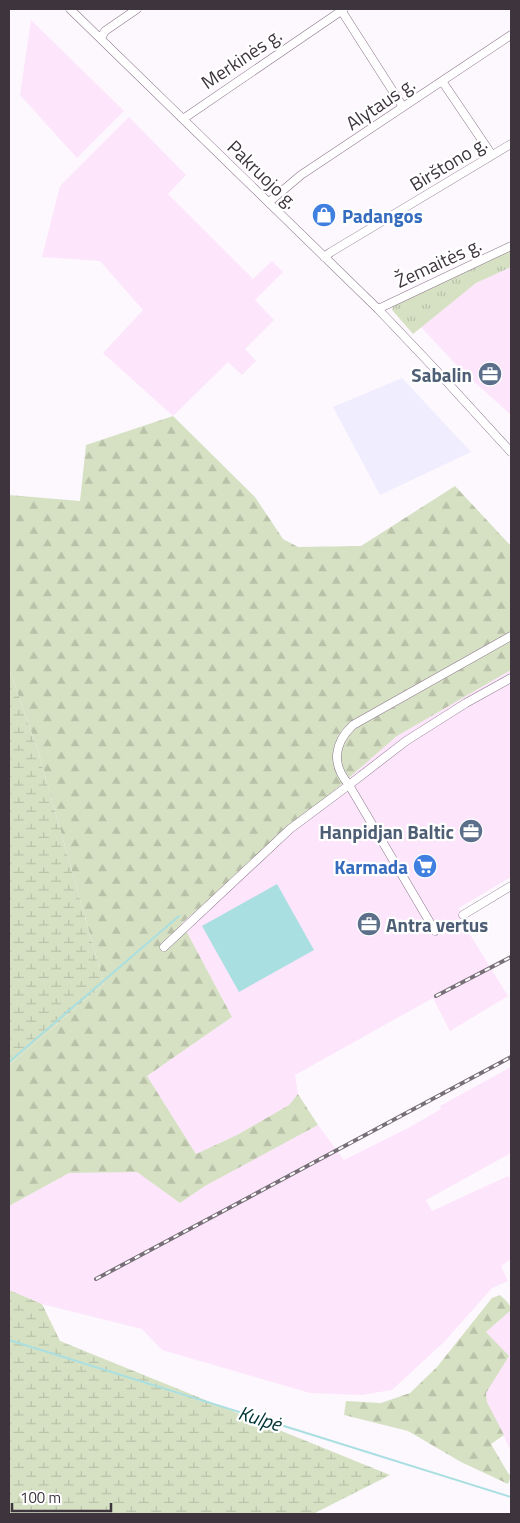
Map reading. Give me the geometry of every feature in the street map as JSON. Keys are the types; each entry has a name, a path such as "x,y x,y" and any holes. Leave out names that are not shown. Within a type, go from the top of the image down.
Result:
{"street":[{"name":"Pakruojo g.","path":"70,9 378,309 435,368 511,452"},
{"path":"100,38 106,31 137,9"},
{"path":"342,10 404,107"},
{"name":"Merkinės g.","path":"183,119 342,10"},
{"name":"Alytaus g.","path":"269,202 301,175 511,35"},
{"path":"442,81 492,155"},
{"name":"Birštono g.","path":"324,257 511,144"},
{"name":"Žemaitės g.","path":"378,309 511,246"},
{"path":"435,931 349,785 343,778 338,768 337,757 340,742 347,730 353,725 511,636"},
{"path":"164,947 290,829 406,741 466,703 511,678"},
{"path":"463,915 511,886"}],"shaded area":[{"path":"31,20 124,111 77,158 20,95"},
{"path":"129,117 186,175 168,194 253,279 272,261 283,272 255,300 274,320 245,349 256,361 242,375 228,362 173,416 103,353 143,310 100,261 42,257 60,186"},
{"path":"511,267 511,415 461,370 421,327 476,283"},
{"path":"402,378 471,452 380,495 333,407"},
{"path":"511,670 511,877 459,908 467,923 464,925 508,996 450,1031 433,998 295,1075 298,1094 289,1105 237,1135 196,1154 147,1076 232,1017 182,923 397,736"},
{"path":"511,1067 511,1153 426,1200 432,1211 508,1176 511,1180 511,1259 501,1266 508,1281 492,1288 444,1342 392,1390 361,1395 310,1393 162,1350 142,1329 42,1304 9,1290 9,1206 69,1173 137,1172 180,1203 205,1186 318,1125 344,1160 410,1127 441,1109 440,1106"},
{"path":"511,1310 511,1451 487,1402 486,1393 490,1385 486,1332"}],"green space":[{"path":"511,246 511,267 476,283 413,334 392,310 393,306"},
{"path":"173,416 255,497 283,539 298,547 361,546 455,486 511,546 511,670 397,736 182,923 232,1017 147,1076 196,1154 237,1135 289,1105 298,1094 318,1125 205,1186 180,1203 137,1172 69,1173 9,1206 9,1065 104,984 38,751 9,668 9,495 80,501 86,445"},
{"path":"9,668 38,751 104,984 9,1065"},
{"path":"9,1290 42,1304 60,1341 390,1475 313,1514 9,1514"},
{"path":"500,1295 509,1304 511,1310 486,1332 509,1356 486,1393 487,1402 504,1435 491,1444 511,1476 508,1484 461,1462 408,1431 344,1415 346,1401 381,1403 410,1393 437,1367 492,1298"}],"water":[{"path":"277,884 314,950 239,992 202,926"}],"waterway":[{"path":"9,1062 179,916"},
{"name":"Kulpė","path":"9,1340 511,1497"}],"railway":[{"path":"436,996 511,957"},
{"path":"96,1279 511,1057"}],"place":[{"name":"Padangos","path":"324,215"},
{"name":"Sabalin","path":"490,374"},
{"name":"Hanpidjan Baltic","path":"471,831"},
{"name":"Karmada","path":"425,866"},
{"name":"Antra vertus","path":"369,924"}]}
